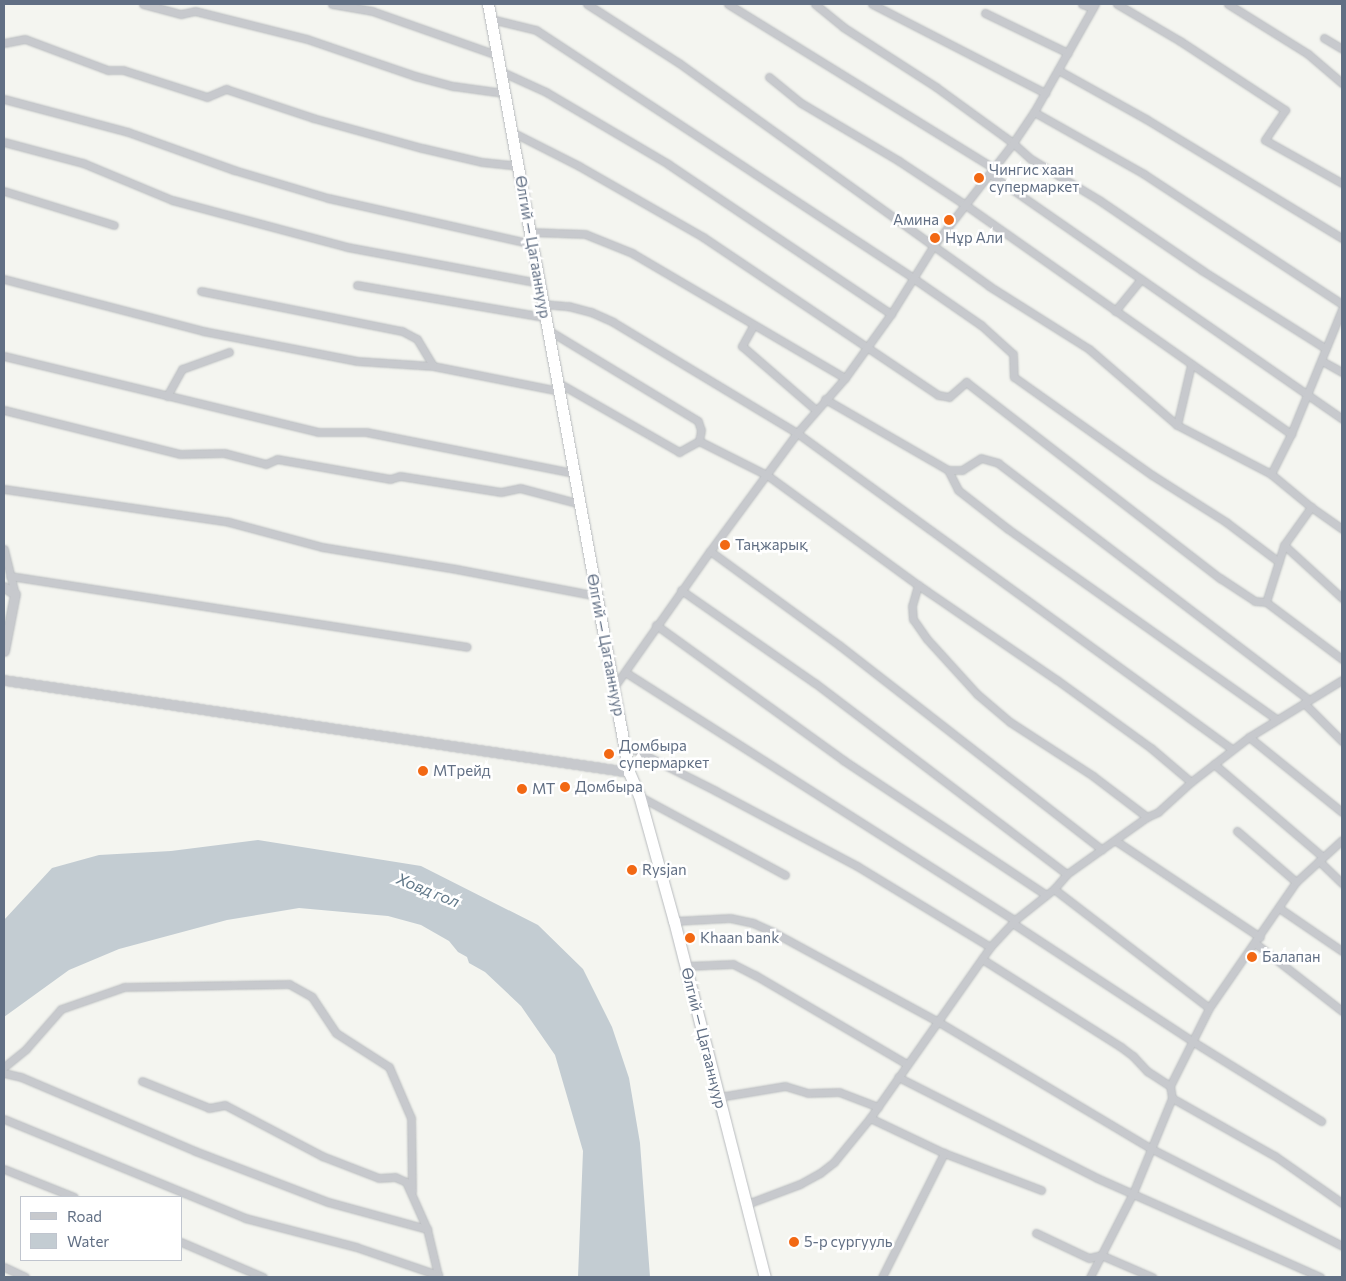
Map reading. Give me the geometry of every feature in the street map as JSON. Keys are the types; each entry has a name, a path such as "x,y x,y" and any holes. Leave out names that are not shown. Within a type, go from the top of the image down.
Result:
{"highway":[{"name":"Өлгий — Цагааннуур","path":"488,4 629,772 639,796 674,921 765,1277"}],"street":[{"path":"143,4 181,14 195,11 307,39 415,76 453,86 504,93"},
{"path":"332,4 372,11 497,55"},
{"path":"587,4 680,63 989,286 1089,350 1177,425 1271,474 1311,507 1342,529"},
{"path":"728,4 992,171 1141,279 1342,419"},
{"path":"815,4 843,27 936,87 1013,143 1031,159 1099,200 1203,271 1325,348"},
{"path":"872,4 1045,93"},
{"path":"614,687 710,550 797,433 867,348 892,314 934,245 1013,143 1034,112 1093,6 1082,4"},
{"path":"1117,4 1180,41 1285,110 1265,140 1342,184"},
{"path":"1228,4 1308,54 1342,83"},
{"path":"985,13 1068,53"},
{"path":"491,18 536,30 913,278 981,325 1013,354 1014,377 1152,475 1226,522 1279,562"},
{"path":"4,42 25,38 108,70 123,70 207,97 226,89 313,118 422,148 482,162 518,166"},
{"path":"1324,38 1342,48"},
{"path":"1058,70 1162,128 1342,238"},
{"path":"500,71 546,92 668,164 892,314"},
{"path":"769,77 801,103 899,161 964,204 1291,434"},
{"path":"4,99 128,132 234,170 328,198 532,244"},
{"path":"1034,112 1144,174 1342,304"},
{"path":"512,132 579,166 703,237 938,395 949,397 966,382 1220,578 1255,601 1266,602 1342,659"},
{"path":"4,142 83,163 172,200 347,247 539,283"},
{"path":"4,192 114,225"},
{"path":"530,232 585,234 632,253 844,378"},
{"path":"4,279 203,331 357,361 433,366 558,387 679,452 689,449 699,441 701,430 698,421 548,330"},
{"path":"1115,311 1141,279"},
{"path":"357,285 545,317"},
{"path":"200,291 402,331 418,340 433,366"},
{"path":"543,304 568,306 591,312 613,322 797,433 1232,749"},
{"path":"1271,474 1291,434 1342,309"},
{"path":"753,326 742,346 816,410"},
{"path":"167,396 182,369 229,352"},
{"path":"4,356 318,432 366,432 574,473"},
{"path":"1322,361 1342,372"},
{"path":"1177,425 1191,365"},
{"path":"825,399 948,470 962,470 981,458 998,463 1306,701 1342,741"},
{"path":"4,410 180,454 224,453 266,464 277,459 390,479 400,476 501,492 520,488 580,504"},
{"path":"699,441 767,475 918,585 1065,686 1151,748 1191,782"},
{"path":"948,470 958,490 1008,529 1276,719"},
{"path":"4,489 229,522 322,547 456,569 597,596"},
{"path":"1266,602 1284,545 1311,507"},
{"path":"1284,545 1342,598"},
{"path":"4,549 14,594 4,651"},
{"path":"710,550 838,645 1102,850"},
{"path":"10,576 468,647"},
{"path":"918,585 912,606 913,619 927,639 977,694 1010,722 1093,776 1147,817"},
{"path":"4,587 14,594"},
{"path":"682,590 815,682 1066,874"},
{"path":"656,625 844,760 1046,895"},
{"path":"625,672 1014,922 1192,1041 1321,1122"},
{"path":"4,680 629,772"},
{"path":"747,1204 800,1184 820,1173 834,1162 878,1107 990,947 1014,922 1054,888 1066,874 1116,841 1147,817 1158,812 1191,782 1249,737 1342,680"},
{"path":"1249,737 1342,812"},
{"path":"625,745 857,866 990,947"},
{"path":"1214,764 1321,859 1342,883"},
{"path":"639,796 785,875"},
{"path":"1237,832 1296,882"},
{"path":"1090,1277 1133,1192 1172,1098 1170,1086 1209,1008 1296,882 1342,840"},
{"path":"1116,841 1257,940 1342,1011"},
{"path":"1054,888 1209,1008"},
{"path":"1279,908 1342,951"},
{"path":"674,921 730,918 753,924 937,1021 1152,1149 1342,1246"},
{"path":"982,959 1121,1047 1133,1056 1147,1071 1170,1086"},
{"path":"686,966 733,964 755,974 908,1064"},
{"path":"4,1067 26,1049 61,1009 124,987 289,984 312,997 336,1033 389,1067 411,1118 412,1191"},
{"path":"4,1073 21,1077 195,1151 328,1202 427,1229"},
{"path":"898,1077 1097,1178 1133,1192 1276,1259 1320,1277"},
{"path":"142,1081 210,1108 225,1105 322,1156 379,1178 395,1177 406,1182 412,1191 427,1229 438,1276"},
{"path":"719,1097 785,1086 808,1094 839,1092 878,1107"},
{"path":"1172,1098 1275,1156 1342,1203"},
{"path":"870,1118 944,1152 1041,1190"},
{"path":"4,1120 245,1218 356,1247 438,1276"},
{"path":"882,1277 944,1152"},
{"path":"4,1169 72,1196"},
{"path":"1036,1233 1089,1258 1101,1255 1152,1277"},
{"path":"182,1242 263,1277"},
{"path":"4,1267 25,1277"}],"water":[{"name":"Ховд гол","path":"258,840 421,866 538,925 583,969 612,1027 629,1078 640,1143 650,1277 578,1277 583,1151 555,1055 521,1006 485,972 469,963 467,957 458,952 449,941 421,925 388,916 299,908 227,920 119,949 69,970 4,1017 4,920 52,868 99,855 171,851"}],"place":[{"name":"Чингис хаан супермаркет","path":"979,178"},
{"name":"Амина","path":"949,220"},
{"name":"Нұр Али","path":"935,238"},
{"name":"Таңжарық","path":"725,545"},
{"name":"Домбыра супермаркет","path":"609,754"},
{"name":"MTрейд","path":"423,771"},
{"name":"Домбыра","path":"565,787"},
{"name":"МТ","path":"522,789"},
{"name":"Rysjan","path":"632,870"},
{"name":"Khaan bank","path":"690,938"},
{"name":"Балапан","path":"1252,957"},
{"name":"5-р сургууль","path":"794,1242"}]}
